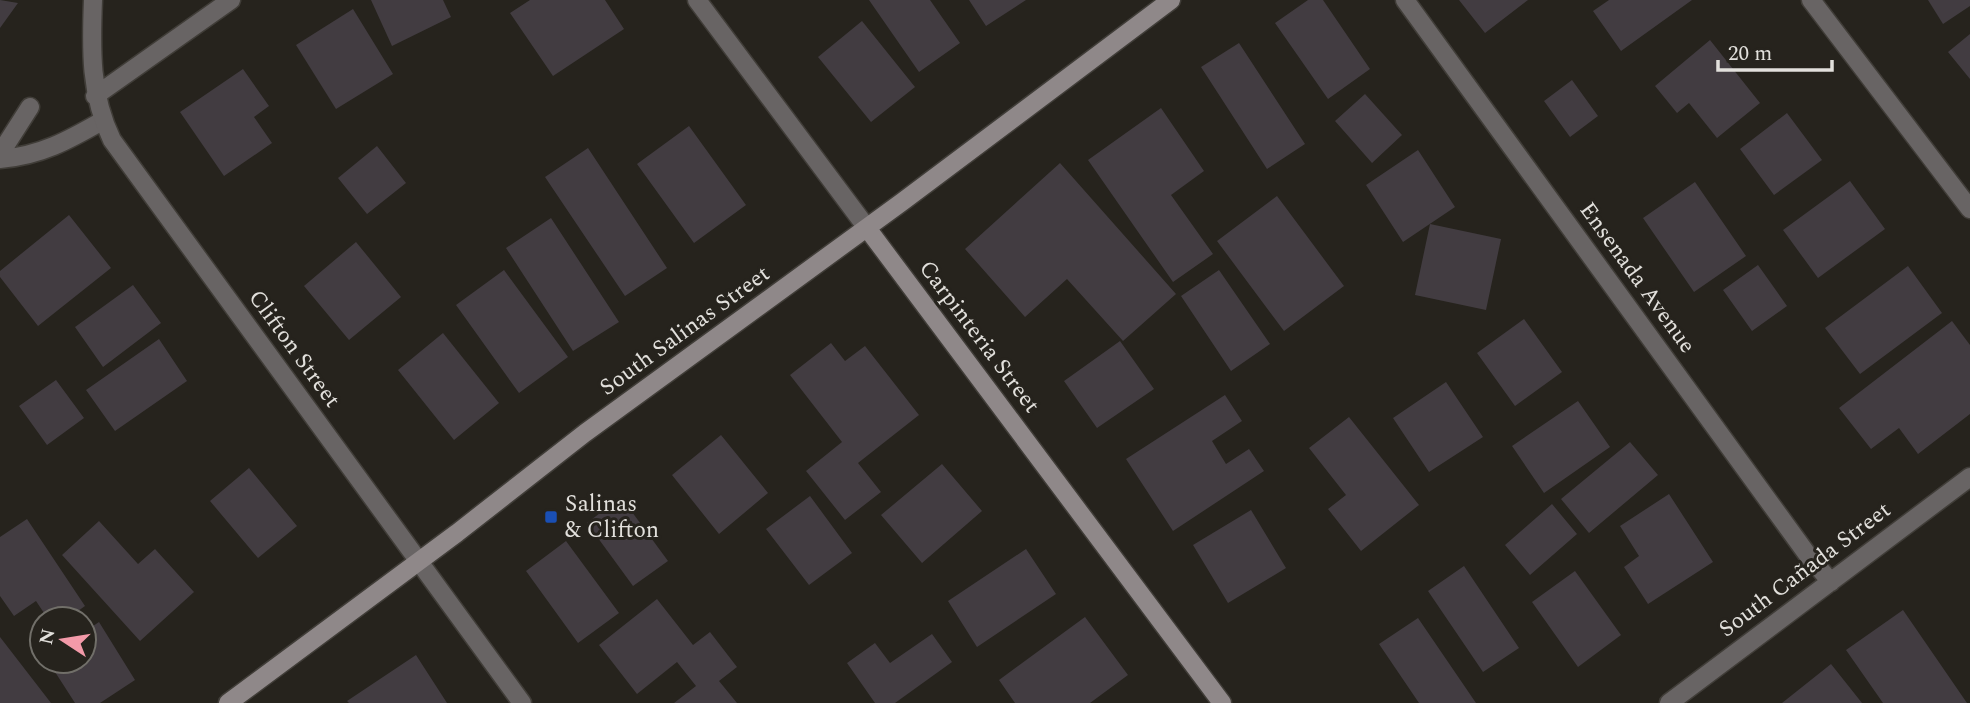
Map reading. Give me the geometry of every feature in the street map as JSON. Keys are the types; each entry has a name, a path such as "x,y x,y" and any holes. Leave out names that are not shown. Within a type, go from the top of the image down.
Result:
{"main road":[{"name":"South Salinas Street","path":"228,703 585,433 867,228 1171,0"},
{"name":"Carpinteria Street","path":"867,228 1223,703"}],"street":[{"name":"Clifton Street","path":"93,0 91,52 95,96 102,121 112,140 522,703"},
{"path":"95,96 231,0"},
{"name":"Carpinteria Street","path":"697,0 867,228"},
{"name":"Ensenada Avenue","path":"1405,0 1807,554 1831,582"},
{"path":"1811,0 1970,209"},
{"path":"30,107 0,156 29,157 64,143 102,121"},
{"name":"South Cañada Street","path":"1669,703 1970,477"}],"building":[{"path":"0,0 18,3 0,28"},
{"path":"371,0 443,0 451,17 392,46"},
{"path":"530,0 605,0 624,29 553,76 510,13"},
{"path":"869,0 930,0 960,43 919,72"},
{"path":"969,0 1026,0 986,26"},
{"path":"1308,0 1323,0 1370,69 1328,99 1275,23"},
{"path":"1459,0 1528,0 1485,33"},
{"path":"1609,0 1692,0 1621,51 1593,11"},
{"path":"1928,0 1970,0 1970,6 1943,24"},
{"path":"353,9 393,74 336,109 296,45"},
{"path":"862,21 915,87 871,122 818,57"},
{"path":"1970,34 1970,79 1948,52"},
{"path":"1710,40 1760,103 1717,138 1689,103 1677,113 1655,86"},
{"path":"1239,43 1305,144 1267,169 1201,67"},
{"path":"243,69 269,106 254,117 272,143 224,176 180,112"},
{"path":"1572,80 1598,116 1570,137 1544,101"},
{"path":"1365,94 1402,135 1372,163 1335,121"},
{"path":"1161,108 1204,171 1171,195 1213,254 1173,282 1088,160"},
{"path":"1787,113 1822,160 1774,195 1740,149"},
{"path":"689,126 746,205 694,243 637,164"},
{"path":"377,146 406,183 367,214 338,178"},
{"path":"588,148 667,268 625,296 545,177"},
{"path":"1418,150 1455,207 1403,242 1366,185"},
{"path":"1060,163 1176,294 1123,341 1067,279 1025,317 965,249"},
{"path":"1850,181 1885,229 1818,278 1783,230"},
{"path":"1695,182 1746,256 1694,292 1643,218"},
{"path":"1277,196 1344,286 1284,331 1217,241"},
{"path":"69,215 111,268 38,326 0,277 0,271"},
{"path":"551,218 619,322 573,351 506,248"},
{"path":"1430,224 1501,239 1486,310 1415,295"},
{"path":"356,242 401,297 349,340 304,286"},
{"path":"1758,265 1787,306 1752,331 1723,290"},
{"path":"1908,266 1942,313 1860,374 1825,328"},
{"path":"504,270 568,357 519,393 456,305"},
{"path":"1219,270 1270,344 1231,371 1181,296"},
{"path":"133,285 161,323 103,367 75,327"},
{"path":"1524,319 1562,372 1515,406 1477,353"},
{"path":"1952,321 1970,345 1970,414 1918,454 1899,428 1871,449 1839,408"},
{"path":"443,333 499,403 454,440 398,370"},
{"path":"159,339 187,381 115,431 86,390"},
{"path":"1120,341 1154,389 1097,428 1064,381"},
{"path":"831,343 845,361 865,346 919,415 858,463 881,492 845,520 806,471 842,442 790,375"},
{"path":"56,380 84,418 47,445 19,406"},
{"path":"1446,382 1483,437 1429,472 1393,418"},
{"path":"1225,395 1242,421 1212,441 1226,464 1249,449 1264,471 1173,531 1126,459"},
{"path":"1578,401 1610,447 1544,493 1512,446"},
{"path":"1349,417 1419,505 1361,551 1328,509 1346,495 1309,448"},
{"path":"721,435 768,493 719,534 672,475"},
{"path":"1630,442 1658,475 1589,533 1561,499"},
{"path":"942,464 982,511 922,563 881,515"},
{"path":"249,468 297,526 258,558 210,501"},
{"path":"1669,494 1713,562 1648,604 1624,567 1639,556 1620,526"},
{"path":"810,496 852,553 809,585 766,529"},
{"path":"621,497 668,561 633,586 587,523"},
{"path":"1552,504 1577,534 1530,575 1505,545"},
{"path":"1251,510 1286,568 1228,603 1193,545"},
{"path":"27,519 84,605 39,605 36,601 14,616 0,596 0,537"},
{"path":"99,521 138,564 155,549 194,592 140,641 62,555"},
{"path":"566,541 619,613 578,643 526,571"},
{"path":"1026,549 1056,594 977,647 948,601"},
{"path":"1464,566 1519,648 1483,672 1428,591"},
{"path":"1575,571 1621,635 1578,667 1532,602"},
{"path":"657,599 693,645 710,632 737,667 719,681 737,703 674,703 696,686 677,662 637,694 599,645"},
{"path":"1903,610 1967,703 1883,703 1846,650"},
{"path":"1085,617 1128,675 1090,703 1015,703 999,680"},
{"path":"1418,618 1476,703 1419,703 1379,644"},
{"path":"98,623 135,680 100,703 75,703 57,675 98,675"},
{"path":"932,634 952,662 895,703 875,703 847,663 875,643 890,663"},
{"path":"0,637 51,703 0,703"},
{"path":"416,655 447,703 347,701"},
{"path":"1831,664 1862,703 1782,703"}],"place":[{"name":"Salinas & Clifton","path":"551,517"}]}
